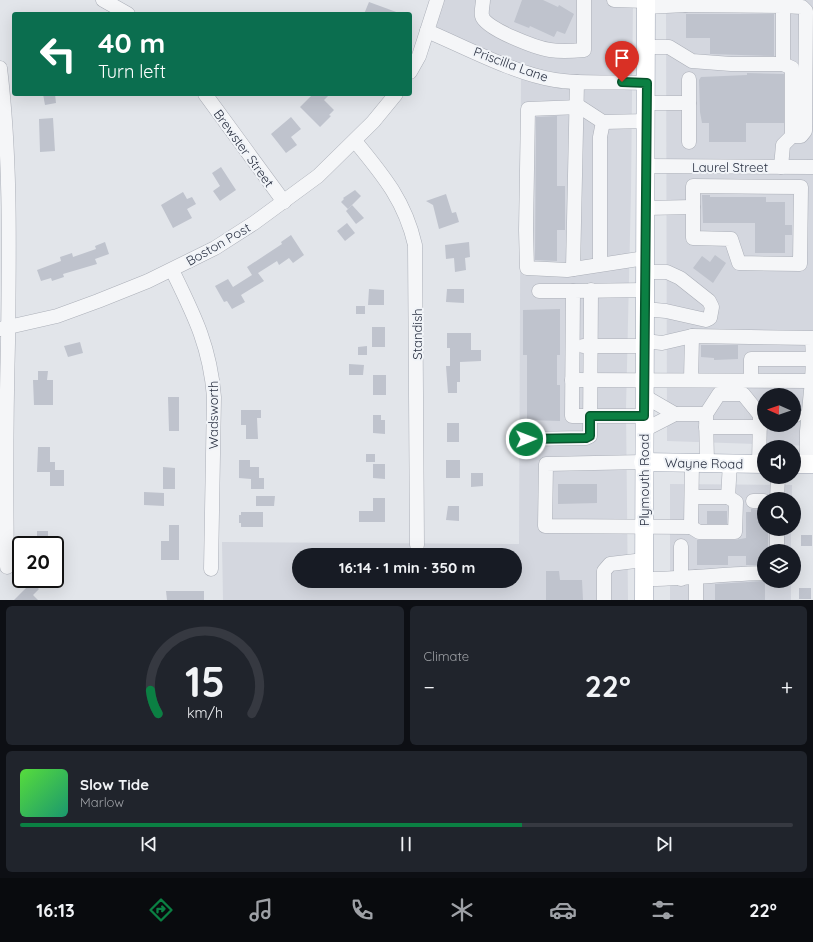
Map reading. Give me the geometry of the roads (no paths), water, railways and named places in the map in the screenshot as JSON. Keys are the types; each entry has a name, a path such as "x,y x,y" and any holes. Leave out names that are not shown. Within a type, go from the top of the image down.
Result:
{"main road":[{"name":"Plymouth Road","path":"644,600 643,462 647,83 646,3"},
{"name":"Wayne Road","path":"643,462 757,464"}],"street":[{"path":"103,0 124,12"},
{"path":"412,68 419,56 437,0"},
{"path":"483,0 482,16 486,22 495,29 548,50 565,52 584,50 584,0"},
{"path":"614,0 646,3 685,2 802,7 806,11 805,131 801,136 792,136 783,144 774,187"},
{"path":"783,6 792,136"},
{"name":"Priscilla Lane","path":"427,31 522,72 556,80 577,82 647,83"},
{"path":"646,47 668,47 692,61 806,68"},
{"path":"0,68 7,161 4,328 7,567"},
{"path":"689,79 689,142"},
{"path":"573,269 575,107 577,82"},
{"name":"Brewster Street","path":"206,96 284,202"},
{"name":"Boston Post","path":"4,328 70,311 172,270 215,248 254,223 318,176 355,141 394,96"},
{"path":"646,103 689,103"},
{"path":"645,309 674,312 706,320 710,318 712,313 709,301 680,278 667,272 645,273 600,264 573,269 527,268 526,230 528,109 580,107 603,122 646,121"},
{"path":"600,264 600,137 603,122"},
{"name":"Standish","path":"355,141 399,198 409,221 416,245 417,544"},
{"name":"Laurel Street","path":"646,166 813,167"},
{"path":"693,186 801,187 800,264 739,263 731,239 693,238 693,207 693,186"},
{"path":"646,208 693,207"},
{"name":"Wadsworth","path":"172,270 202,334 212,374 214,397 211,569"},
{"path":"539,291 591,290 645,273"},
{"path":"572,438 573,290"},
{"path":"526,439 586,438 590,436 591,290"},
{"path":"572,346 662,343 692,336 812,338 812,381 805,464"},
{"path":"691,380 692,336"},
{"path":"751,380 751,358 813,359"},
{"path":"572,380 590,380 644,388 691,380 812,381"},
{"path":"644,388 675,414 706,421 757,419"},
{"path":"691,527 692,497 706,421 719,394 743,394 757,413"},
{"path":"572,416 590,416 644,423 675,414"},
{"path":"643,462 546,464 546,526 644,528 691,527 699,532 735,532 736,502 728,497 692,497"},
{"path":"728,497 730,463"},
{"path":"681,546 681,579"},
{"path":"604,600 604,571 610,564 644,560"},
{"path":"644,580 757,573"},
{"path":"696,577 696,600"}]}
